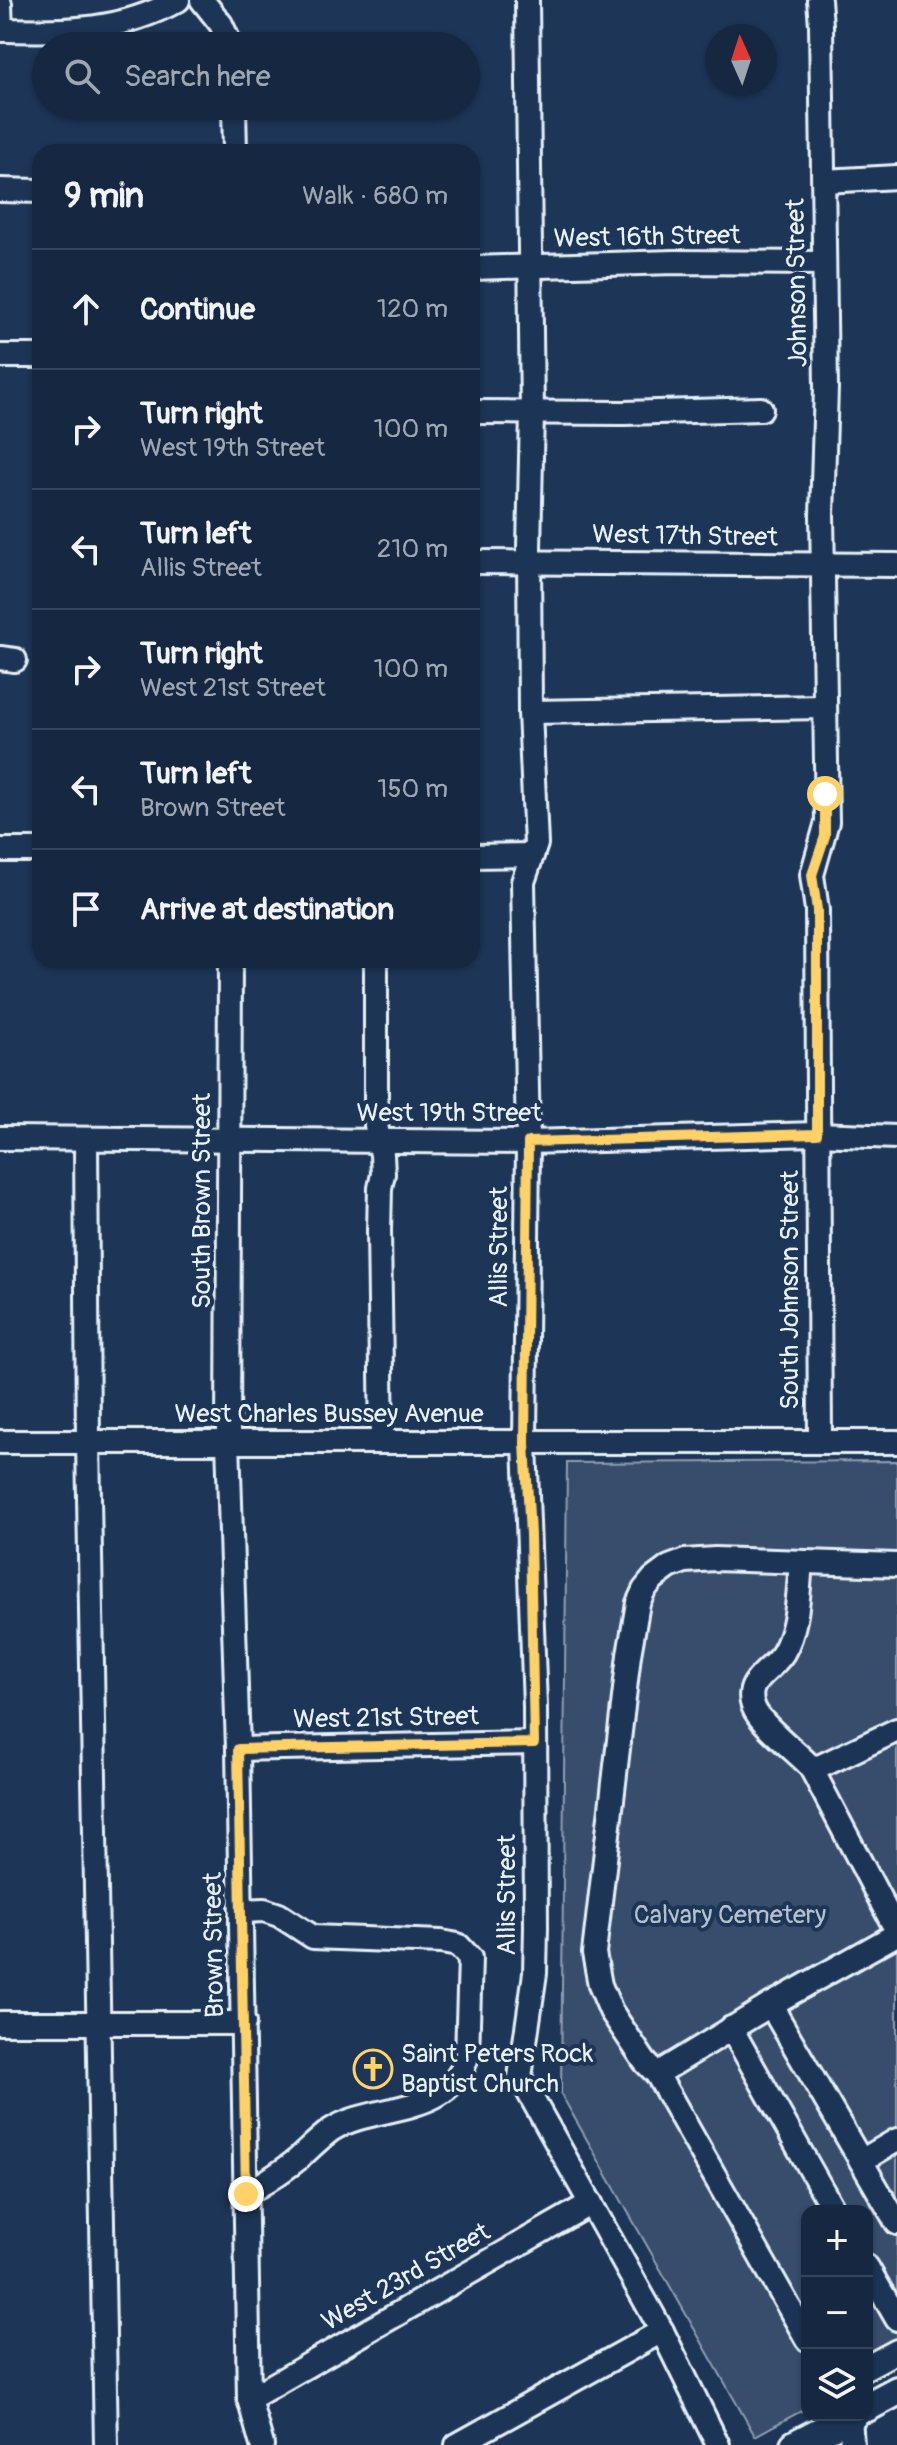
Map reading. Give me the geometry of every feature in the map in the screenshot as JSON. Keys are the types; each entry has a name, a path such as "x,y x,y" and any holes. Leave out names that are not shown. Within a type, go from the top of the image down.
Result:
{"main road":[{"path":"873,2404 897,2391"},
{"path":"795,2445 842,2421"}],"street":[{"path":"0,4 1,30 75,30 104,28 131,21 178,0"},
{"path":"202,0 225,32"},
{"name":"Allis Street","path":"527,0 532,413 530,712 536,844 523,882 528,1142 525,1443 531,1566 535,1973 520,2077 662,2331 718,2445"},
{"name":"Johnson Street","path":"819,0 826,388 823,565"},
{"path":"234,120 235,144"},
{"path":"824,181 897,177"},
{"path":"0,190 32,191"},
{"name":"West 16th Street","path":"480,268 675,262 823,263"},
{"path":"0,356 32,356"},
{"path":"480,412 761,409"},
{"name":"West 17th Street","path":"480,562 897,565"},
{"name":"South Johnson Street","path":"820,1441 817,910 812,875 827,822 823,565"},
{"path":"530,712 825,707"},
{"path":"0,850 32,850"},
{"path":"480,856 532,855"},
{"name":"South Brown Street","path":"228,1441 230,968"},
{"path":"376,968 376,1125 383,1174 379,1231 382,1442"},
{"name":"West 19th Street","path":"0,1138 528,1142 817,1134 897,1137"},
{"path":"86,1140 88,1442 106,2445"},
{"name":"Brown Street","path":"228,1441 242,1911 249,2399 262,2445"},
{"name":"West Charles Bussey Avenue","path":"0,1442 897,1442"},
{"path":"801,2328 657,2074 645,2062 611,2011 600,1985 594,1953 629,1655 638,1603 653,1579 669,1567 685,1561 715,1559 897,1565"},
{"path":"801,1562 796,1612 789,1640 781,1656 755,1681 750,1697 761,1719 810,1766 897,1927"},
{"path":"810,1766 819,1767 897,1730"},
{"name":"West 21st Street","path":"238,1749 534,1743"},
{"path":"242,1911 264,1910 279,1915 313,1937 441,1942 458,1945 470,1958 464,2070 442,2091 419,2104 355,2119 334,2129 289,2166 246,2194"},
{"path":"657,2074 772,2004 897,1934"},
{"path":"772,2004 897,2223"},
{"path":"0,2023 244,2023"},
{"path":"731,2028 831,2205"},
{"path":"861,2161 897,2140"},
{"name":"West 23rd Street","path":"249,2399 591,2203"},
{"path":"873,2277 897,2319"},
{"path":"457,2445 662,2331"},
{"path":"873,2364 897,2351"},
{"path":"852,2445 856,2421"}],"green space":[{"name":"Calvary Cemetery","path":"897,1461 897,2358 873,2371 873,2205 801,2205 801,2411 755,2436 561,2094 567,1463"}],"place":[{"name":"Saint Peters Rock Baptist Church","path":"373,2069"}],"route":[{"path":"246,2194 238,1749 534,1743 525,1443 528,1142 817,1134 817,910 812,875 825,836 825,794"}]}
